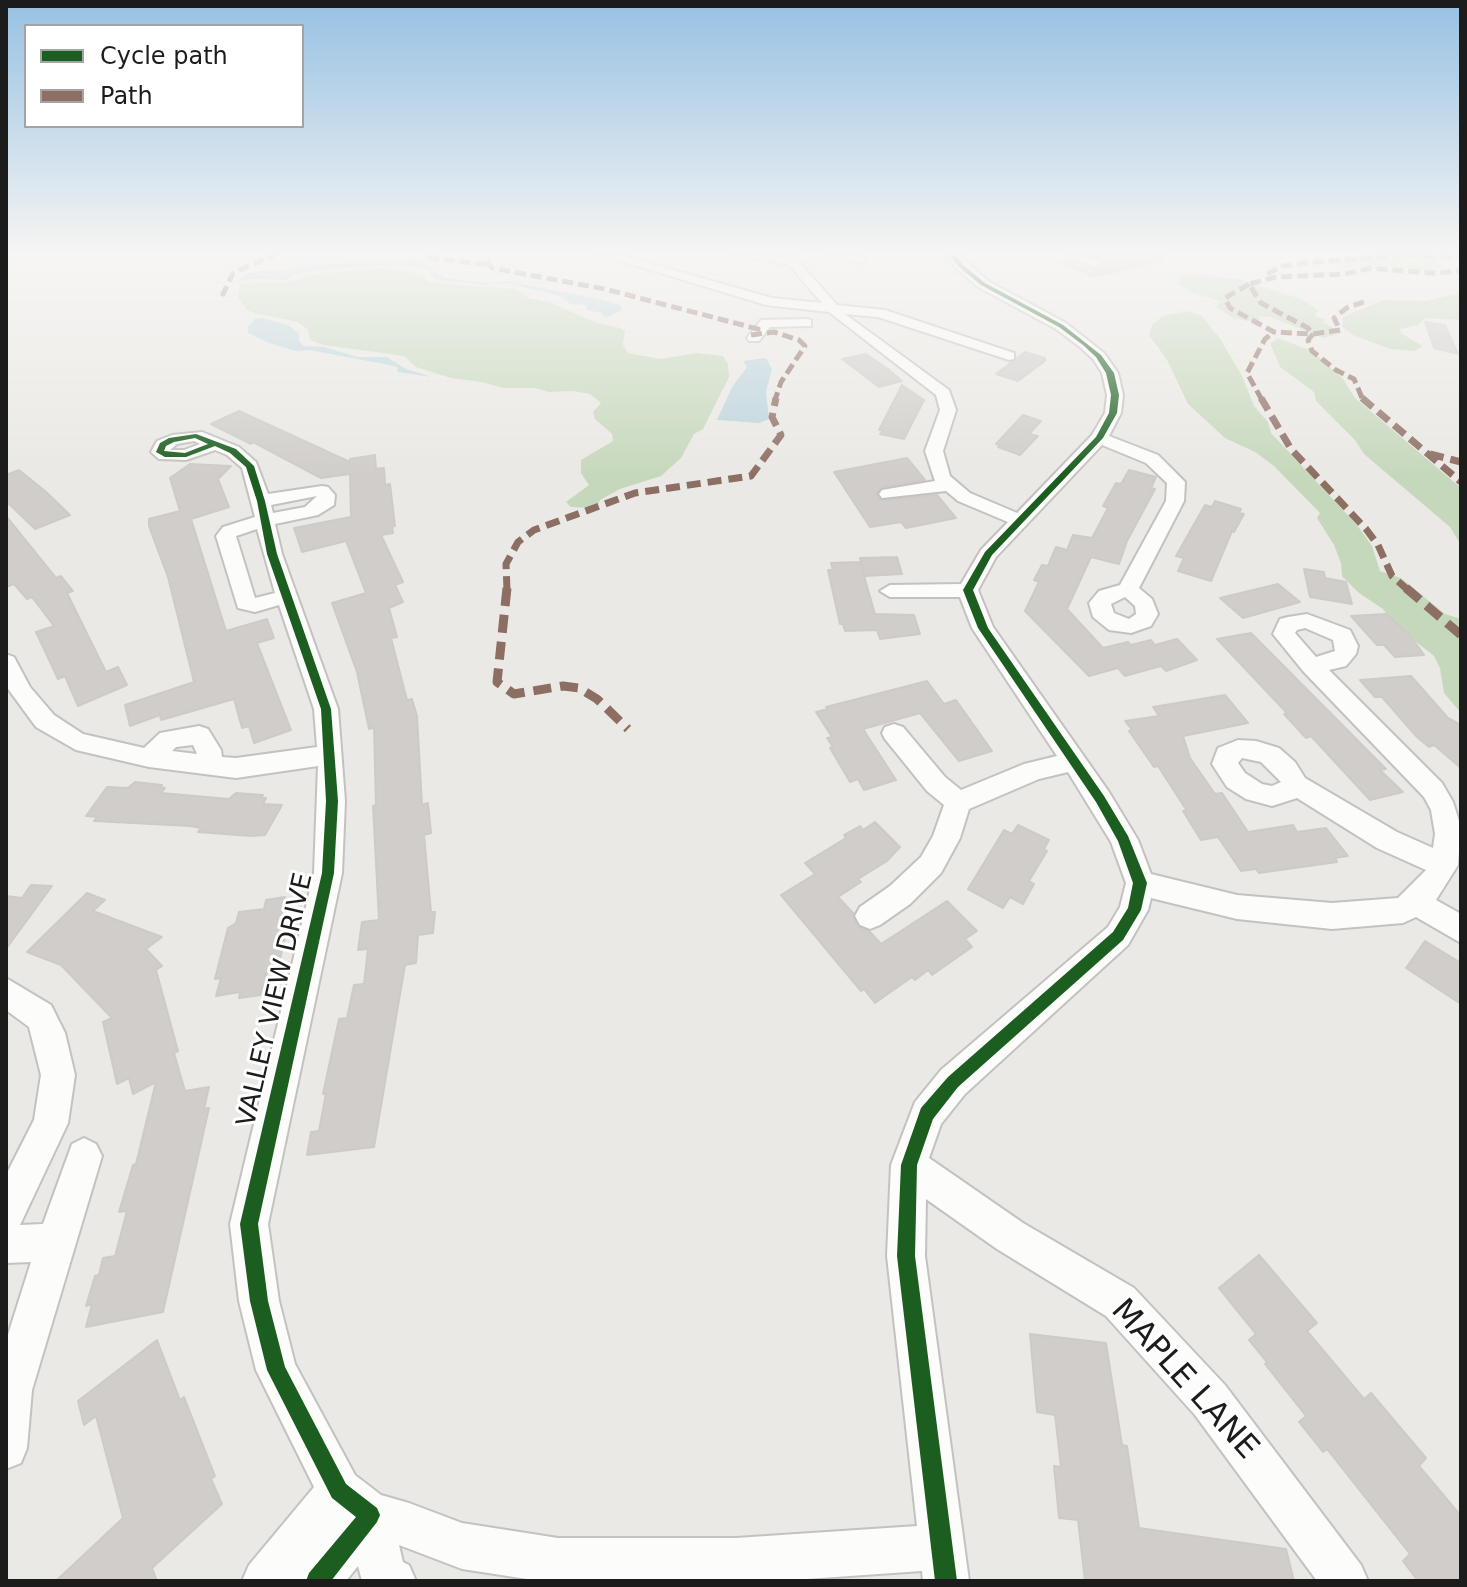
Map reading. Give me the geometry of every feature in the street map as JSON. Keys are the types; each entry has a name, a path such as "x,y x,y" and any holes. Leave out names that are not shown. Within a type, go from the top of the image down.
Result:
{"street":[{"path":"754,338 762,328"},
{"path":"855,328 943,393 948,410 934,451 937,467 948,485 964,497 1018,520"},
{"path":"925,328 1009,356"},
{"path":"968,590 988,554 1099,438 1113,413 1115,395 1110,373 1099,356 1064,328"},
{"path":"1099,438 1152,459 1176,482 1175,501 1128,589"},
{"name":"VALLEY VIEW DRIVE","path":"214,444 233,451 250,466 286,597 326,709 330,755 332,801 328,873 249,1224 259,1301 276,1370 354,1503 384,1578 393,1581"},
{"path":"888,494 948,485"},
{"path":"263,510 226,536 245,603 255,605 286,597"},
{"path":"890,591 968,590"},
{"path":"354,1503 462,1546 558,1561 944,1564 906,1256 909,1165 927,1114 953,1082 1118,936 1134,910 1140,883 1124,840 983,628 968,590"},
{"path":"6,662 20,691 45,721 76,741 149,758 169,739 199,735 209,750 209,765 259,766 330,755"},
{"path":"1140,883 1237,907 1332,916 1403,910 1416,902 1444,865 1449,834 1444,809 1433,790 1311,666"},
{"path":"894,733 936,784 958,802"},
{"path":"870,916 900,895 931,865 946,838 958,802 1033,771 1074,761"},
{"path":"1296,785 1387,840 1444,865"},
{"path":"1433,790 1461,796"},
{"path":"1416,902 1461,930"},
{"path":"6,992 40,1016 49,1033 58,1075 51,1123 6,1214"},
{"path":"6,1448 11,1390 84,1156"},
{"name":"MAPLE LANE","path":"909,1165 1010,1236 1120,1302 1210,1400 1345,1581"},
{"path":"6,1244 56,1242"},
{"path":"265,1581 354,1503"},
{"path":"317,1581 354,1503"}],"green space":[{"path":"306,328 620,328 625,331 623,345 628,353 660,359 697,353 723,356 728,364 729,377 703,429 694,434 681,458 661,476 620,489 600,500 596,508 571,507 566,502 589,485 581,473 581,460 613,441 612,434 595,419 593,412 601,403 590,394 503,388 451,378 416,367 404,356 323,345 310,340"},
{"path":"1151,328 1212,328 1242,376 1254,406 1268,422 1271,433 1357,525 1372,546 1380,571 1401,578 1445,614 1461,619 1461,713 1444,693 1440,668 1434,656 1342,576 1334,545 1317,518 1320,513 1274,466 1255,452 1225,438 1188,404 1167,360 1149,335"},
{"path":"1298,328 1333,328 1342,333 1324,338"},
{"path":"1343,328 1404,328 1400,329 1402,334 1423,346 1415,351 1390,349 1353,335"},
{"path":"1278,338 1312,351 1343,379 1355,398 1461,488 1461,545 1450,527 1364,454 1355,440 1316,401 1314,392 1280,367 1270,343"}],"water":[{"path":"248,328 292,328 304,346 324,347 358,357 387,357 406,369 432,377 398,372 397,367 384,364 309,350 296,351 248,333"},
{"path":"766,358 772,369 766,392 769,419 759,423 717,420 732,387 747,367 743,361"}],"building":[{"path":"1427,328 1446,328 1458,354 1434,348"},
{"path":"1025,352 1045,358 1045,361 1018,381 996,374"},
{"path":"866,354 902,381 879,387 842,359"},
{"path":"902,385 924,400 904,439 880,434 883,430 879,430"},
{"path":"239,411 350,462 350,459 375,455 376,469 384,468 385,485 390,484 395,526 392,527 393,533 381,535 403,582 395,585 403,602 389,608 397,637 391,638 407,700 412,699 417,716 422,805 428,803 431,833 424,835 431,912 435,912 433,933 418,935 416,963 405,965 374,1147 307,1155 311,1132 319,1131 326,1093 323,1094 339,1019 347,1018 354,985 364,984 368,949 358,950 362,922 379,920 373,806 376,805 374,728 369,729 357,672 332,603 366,593 346,541 302,552 294,528 351,517 350,474 321,478 211,424"},
{"path":"1023,415 1041,421 1029,434 1038,436 1020,455 998,447 1000,445 996,444"},
{"path":"907,458 925,480 882,487 876,494 880,500 937,495 956,518 906,528 901,522 870,527 834,472"},
{"path":"190,464 231,466 218,479 229,507 191,519 226,631 267,619 274,638 257,643 291,730 254,743 249,726 242,728 234,699 161,720 160,715 130,726 125,705 194,682 168,577 149,526 149,519 180,511 170,478"},
{"path":"19,470 70,515 35,529 6,501 6,475"},
{"path":"1129,470 1156,477 1151,488 1155,489 1127,541 1119,564 1091,557 1067,609 1103,648 1151,640 1155,645 1177,639 1197,660 1166,671 1161,666 1125,676 1118,668 1089,676 1025,611 1039,582 1034,580 1042,565 1048,566 1056,547 1067,550 1073,535 1092,538 1108,508 1103,506 1116,483 1121,484"},
{"path":"1215,501 1241,509 1239,513 1244,514 1232,531 1211,581 1178,571 1184,558 1176,556 1205,505 1212,507"},
{"path":"6,516 56,578 61,576 73,591 67,593 106,672 118,667 127,685 78,706 65,676 58,679 36,632 54,626 32,597 27,599 14,584 6,587"},
{"path":"897,557 902,574 865,576 860,558"},
{"path":"860,562 875,614 914,615 920,634 880,639 877,630 845,631 843,624 840,624 828,570 833,570 831,563"},
{"path":"1304,569 1324,572 1325,578 1346,582 1352,604 1310,597"},
{"path":"1278,584 1300,602 1243,618 1220,598"},
{"path":"1386,614 1409,634 1424,655 1395,657 1384,645 1377,645 1351,616"},
{"path":"1251,633 1386,769 1380,770 1403,792 1370,800 1311,736 1306,738 1284,714 1287,713 1217,639"},
{"path":"1411,676 1448,718 1461,725 1461,768 1434,745 1429,747 1417,737 1382,697 1375,697 1360,680"},
{"path":"927,681 944,704 956,700 992,751 959,761 920,713 863,729 896,780 864,790 858,779 850,782 830,748 833,747 827,738 832,737 816,712"},
{"path":"1225,695 1248,723 1183,736 1190,758 1215,794 1222,793 1248,832 1293,825 1297,832 1326,828 1348,856 1335,858 1337,862 1259,873 1256,869 1241,871 1218,837 1201,840 1183,811 1187,811 1125,721 1159,716 1153,707"},
{"path":"135,782 162,785 160,787 165,788 161,793 229,799 236,793 263,795 261,798 266,798 263,804 282,805 265,835 251,836 198,832 201,828 190,826 94,821 97,817 86,816 107,787 128,788"},
{"path":"875,822 900,847 887,861 858,879 861,882 838,897 853,913 857,926 870,932 881,944 947,901 977,931 965,939 972,947 932,975 928,970 915,980 912,977 875,1003 864,989 861,991 781,895 815,874 805,863 846,838 844,835 860,826 863,830"},
{"path":"1018,825 1049,840 1044,849 1047,851 1029,881 1034,884 1023,904 1010,897 1003,908 968,889 1004,830 1012,834"},
{"path":"31,885 52,886 6,949 6,896 22,898"},
{"path":"87,893 105,900 93,911 162,937 146,949 162,966 156,970 178,1051 174,1053 185,1091 209,1087 204,1109 209,1108 163,1312 86,1327 92,1304 86,1306 95,1276 99,1275 103,1258 115,1256 127,1211 119,1212 133,1165 136,1164 156,1082 133,1094 129,1078 117,1084 103,1022 112,1018 61,965 27,952"},
{"path":"285,897 279,927 287,929 280,959 270,962 261,995 239,998 240,992 216,996 221,978 215,979 228,928 236,923 239,912 264,909 266,900"},
{"path":"1425,941 1461,963 1461,1004 1406,968"},
{"path":"1259,1255 1317,1323 1307,1331 1364,1399 1371,1393 1426,1458 1419,1466 1461,1516 1461,1581 1418,1581 1403,1561 1410,1554 1327,1449 1323,1452 1299,1422 1306,1416 1249,1340 1256,1334 1219,1288"},
{"path":"1030,1334 1106,1343 1122,1445 1127,1446 1139,1528 1286,1549 1294,1581 1085,1581 1078,1520 1059,1518 1054,1466 1061,1467 1055,1415 1037,1412"},
{"path":"157,1340 180,1400 184,1397 215,1476 211,1479 222,1504 152,1568 157,1581 56,1581 123,1518 96,1416 84,1425 78,1401"}],"marked path":[{"path":"754,328 758,329 754,333"},
{"path":"1267,328 1274,332 1313,334 1308,340 1312,351 1336,370 1354,379 1362,399 1461,482"},
{"path":"1308,328 1313,334 1339,328"},
{"path":"628,729 597,699 579,688 563,686 514,694 497,682 507,605 506,564 518,542 534,530 635,493 751,476 781,435 772,417 774,403 781,382 805,346 799,340 774,332 751,335"},
{"path":"1274,332 1265,339 1247,373 1276,428 1291,449 1366,529 1378,545 1392,576 1461,635"},
{"path":"1430,454 1461,462"}],"cycle path":[{"path":"946,1581 906,1256 909,1165 927,1114 953,1082 1118,936 1134,910 1140,883 1124,840 1100,799 983,628 968,590 988,554 1099,438 1113,413 1115,395 1110,373 1099,356 1064,328"},
{"path":"214,444 186,455 165,455 160,452 163,445 172,440 196,436 233,451 250,466 272,554 326,709 332,801 328,873 249,1224 259,1301 276,1370 339,1491 370,1515 317,1581"}]}
